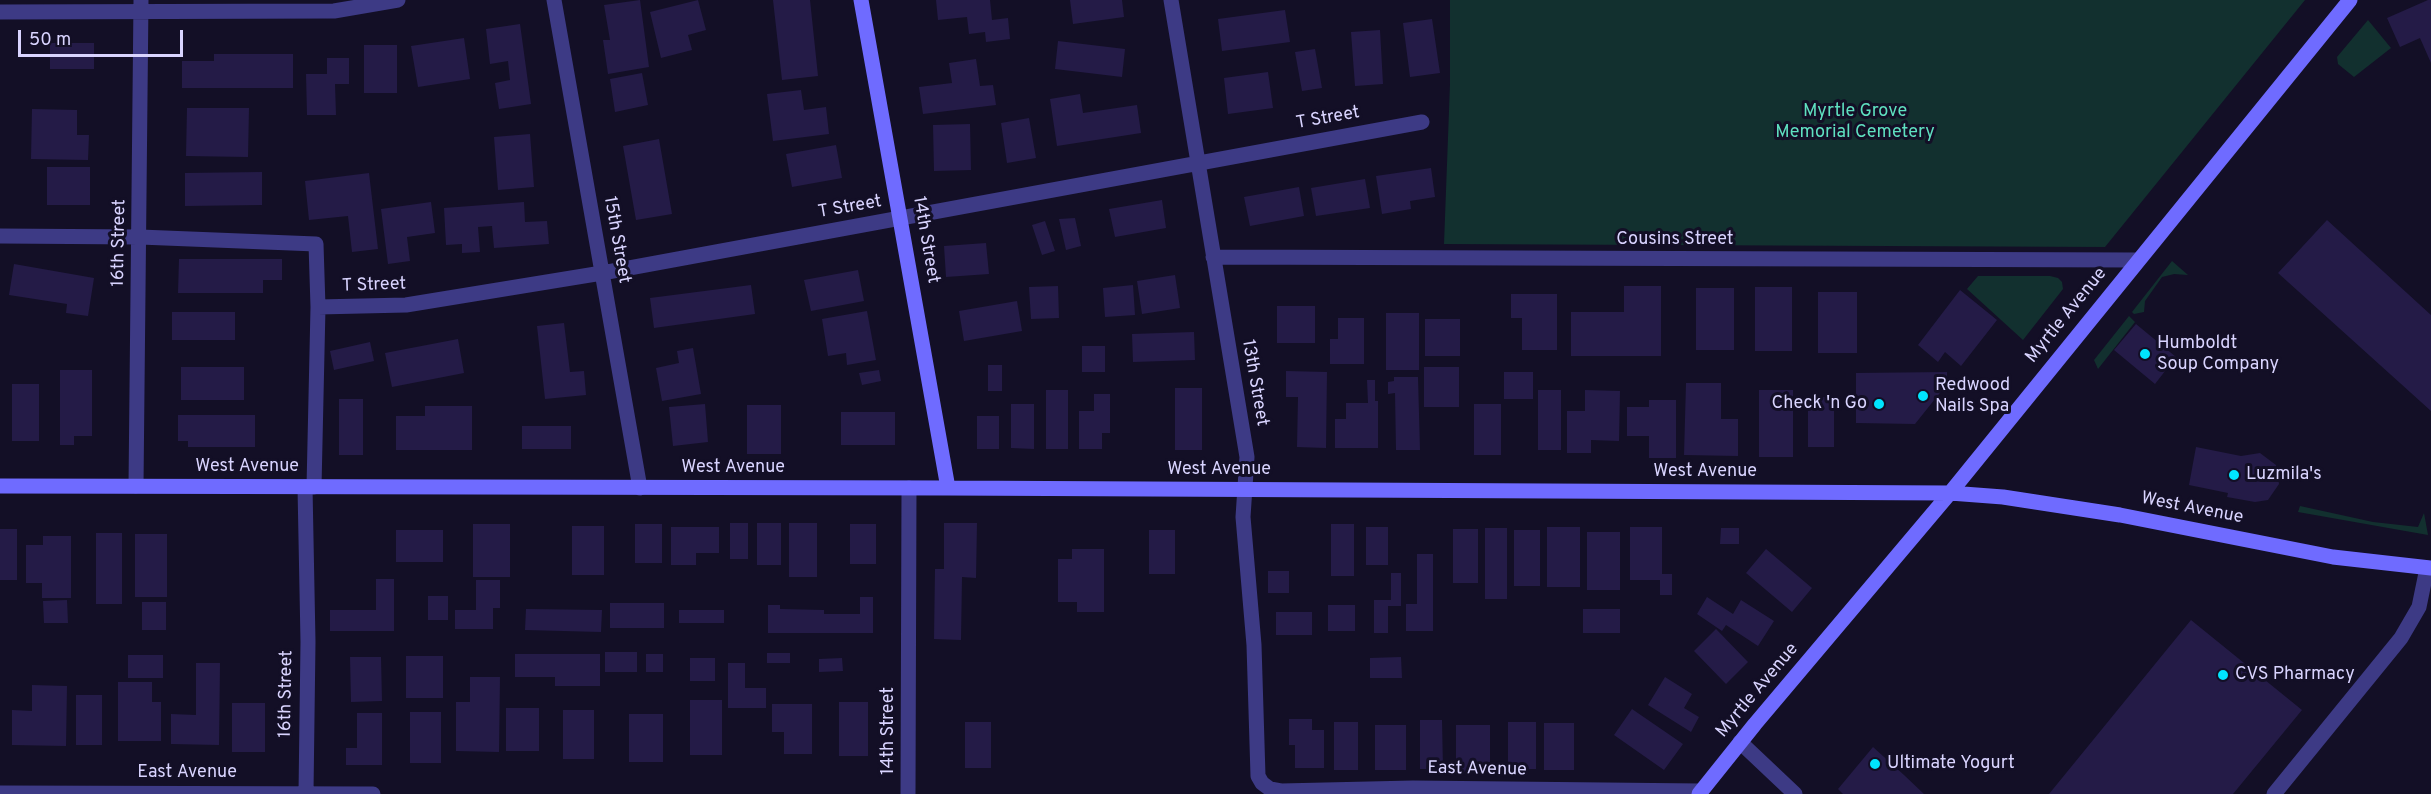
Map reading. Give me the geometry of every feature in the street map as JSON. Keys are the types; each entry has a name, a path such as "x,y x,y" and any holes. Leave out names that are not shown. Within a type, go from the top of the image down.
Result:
{"main road":[{"name":"14th Street","path":"861,0 948,488"},
{"name":"Myrtle Avenue","path":"1700,793 1740,742 1950,493 2350,0"},
{"name":"West Avenue","path":"0,486 1950,493 2003,497 2120,514 2333,557 2429,568"}],"street":[{"path":"0,12 141,6 334,11 398,0"},
{"name":"15th Street","path":"554,0 640,488"},
{"name":"13th Street","path":"1171,0 1247,457 1243,517 1254,645 1258,776"},
{"name":"16th Street","path":"136,486 141,6"},
{"name":"T Street","path":"318,307 406,305 602,273 1422,122"},
{"path":"0,236 140,237"},
{"name":"T Street","path":"140,237 316,244 318,307 309,487"},
{"name":"Cousins Street","path":"1213,257 2137,261"},
{"name":"16th Street","path":"306,793 309,487"},
{"name":"14th Street","path":"908,794 909,488"},
{"path":"2274,794 2400,638 2419,607 2429,568"},
{"path":"1740,742 1795,794"},
{"name":"East Avenue","path":"1258,776 1262,783 1270,789 1281,791 1700,793"},
{"name":"East Avenue","path":"0,793 373,794"}],"green space":[{"name":"Myrtle Grove Memorial Cemetery","path":"1450,0 2305,0 2105,247 1444,244 1450,84"},
{"path":"2368,20 2391,48 2354,77 2338,64 2337,57"},
{"path":"2172,261 2188,275 2174,274 2162,277 2145,301 2144,312 2134,314 2132,312"},
{"path":"1978,276 2050,276 2062,282 2063,289 2023,340 1967,289"},
{"path":"2129,316 2135,322 2098,369 2094,360"},
{"path":"2300,506 2373,522 2418,527 2424,513 2428,535 2298,512"}],"building":[{"path":"640,0 649,67 608,74 603,40 610,40 604,5"},
{"path":"698,0 706,30 688,35 692,50 661,58 650,12"},
{"path":"773,0 810,0 818,76 782,80"},
{"path":"936,0 990,0 992,20 1008,18 1010,39 986,42 985,32 969,34 967,17 938,20"},
{"path":"1070,0 1122,0 1124,17 1073,24"},
{"path":"2431,0 2431,63 2420,38 2400,47 2387,18"},
{"path":"1285,10 1290,42 1222,51 1218,19"},
{"path":"1432,19 1440,73 1410,77 1403,23"},
{"path":"520,24 531,104 499,109 495,83 510,80 508,61 490,64 486,29"},
{"path":"1380,30 1383,84 1355,86 1351,32"},
{"path":"464,38 470,79 418,87 411,46"},
{"path":"1058,41 1125,49 1122,77 1055,69"},
{"path":"50,43 94,43 94,69 50,69"},
{"path":"364,45 397,45 397,93 364,93"},
{"path":"1315,49 1322,88 1302,91 1295,52"},
{"path":"214,54 293,54 293,88 182,88 182,61 214,61"},
{"path":"327,58 349,58 349,84 335,84 336,115 307,115 306,74 327,74"},
{"path":"976,59 980,86 993,85 996,105 923,114 919,87 952,83 949,63"},
{"path":"1268,72 1273,108 1228,114 1224,78"},
{"path":"642,73 648,105 615,112 610,79"},
{"path":"801,90 804,110 826,107 829,134 773,141 767,94"},
{"path":"1080,94 1083,113 1137,105 1141,133 1057,146 1050,99"},
{"path":"187,108 249,108 248,157 186,156"},
{"path":"32,109 77,110 77,135 89,135 88,160 31,159"},
{"path":"1029,118 1036,158 1007,163 1001,123"},
{"path":"970,124 971,170 934,171 933,125"},
{"path":"530,134 534,187 498,190 494,137"},
{"path":"659,139 672,214 636,220 623,146"},
{"path":"836,145 842,178 792,187 786,154"},
{"path":"47,167 90,167 90,205 47,205"},
{"path":"1431,168 1435,197 1410,201 1411,209 1382,214 1376,176"},
{"path":"262,172 262,205 185,206 185,173"},
{"path":"369,173 378,249 352,252 348,216 309,220 305,181"},
{"path":"1365,179 1370,208 1316,216 1311,188"},
{"path":"1299,187 1304,216 1250,226 1244,197"},
{"path":"1162,200 1166,228 1115,237 1109,209"},
{"path":"431,202 435,233 407,237 410,261 388,264 381,209"},
{"path":"524,202 525,222 547,221 549,244 494,248 492,226 478,227 480,252 462,253 462,244 446,245 444,208"},
{"path":"1075,218 1081,246 1066,250 1059,219"},
{"path":"2327,220 2431,315 2431,411 2278,273"},
{"path":"1045,221 1055,251 1042,255 1032,225"},
{"path":"986,243 989,274 946,277 944,246"},
{"path":"179,259 282,259 282,280 263,280 263,293 178,293"},
{"path":"14,264 94,278 88,316 66,313 67,304 9,295"},
{"path":"858,270 864,301 811,311 804,280"},
{"path":"1175,275 1180,308 1142,314 1137,281"},
{"path":"751,285 755,314 654,328 650,298"},
{"path":"1133,285 1135,315 1105,317 1103,288"},
{"path":"1058,286 1059,318 1031,319 1029,287"},
{"path":"1624,286 1661,286 1661,356 1571,356 1571,312 1624,312"},
{"path":"1755,287 1792,287 1792,351 1755,351"},
{"path":"1696,288 1734,288 1734,350 1696,350"},
{"path":"1960,290 1997,320 1961,366 1945,352 1938,362 1918,345"},
{"path":"1818,292 1857,292 1857,353 1818,353"},
{"path":"1511,294 1557,294 1557,350 1522,350 1522,318 1511,318"},
{"path":"1017,301 1022,331 964,341 959,311"},
{"path":"1277,306 1315,306 1315,343 1277,343"},
{"path":"867,311 876,360 847,365 846,353 828,356 822,319"},
{"path":"172,312 235,312 235,340 172,340"},
{"path":"1386,313 1419,313 1419,370 1386,370"},
{"path":"1338,318 1364,318 1364,364 1330,364 1330,339 1338,339"},
{"path":"1425,319 1460,319 1460,356 1425,356"},
{"path":"564,323 570,372 584,371 586,395 545,399 537,326"},
{"name":"Humboldt Soup Company","path":"2136,324 2176,357 2155,384 2114,350"},
{"path":"1194,332 1195,360 1133,362 1132,334"},
{"path":"458,339 464,373 392,387 385,353"},
{"path":"370,342 374,361 334,370 330,351"},
{"path":"1082,346 1105,346 1105,372 1082,372"},
{"path":"693,348 701,394 662,401 656,368 679,363 677,351"},
{"path":"988,365 1002,365 1002,391 988,391"},
{"path":"181,367 244,367 244,400 181,400"},
{"path":"1424,367 1459,367 1459,407 1424,407"},
{"path":"60,370 92,370 92,436 74,436 74,445 60,445"},
{"path":"879,370 881,381 862,385 859,373"},
{"path":"1286,371 1327,372 1326,448 1297,447 1298,397 1286,397"},
{"path":"1504,372 1533,372 1533,399 1504,399"},
{"path":"1947,372 1947,384 1915,424 1856,423 1856,373"},
{"path":"1394,377 1418,377 1420,450 1396,450 1395,393 1388,394 1388,382 1394,381"},
{"path":"1367,380 1375,380 1375,401 1378,401 1378,448 1335,448 1335,419 1346,419 1346,403 1368,403"},
{"path":"1686,383 1721,383 1721,419 1738,419 1738,456 1684,455"},
{"path":"12,384 39,384 39,441 12,441"},
{"path":"1175,388 1202,388 1202,450 1175,450"},
{"path":"1046,390 1068,390 1068,449 1046,449"},
{"path":"1538,390 1561,390 1561,450 1538,450"},
{"path":"1585,390 1620,391 1619,441 1591,440 1591,453 1567,453 1567,411 1585,411"},
{"path":"1759,390 1793,390 1793,457 1759,457"},
{"path":"1094,394 1110,394 1110,433 1102,433 1102,449 1079,449 1079,411 1094,411"},
{"path":"1808,397 1834,397 1834,447 1808,447"},
{"path":"339,399 363,399 363,455 339,455"},
{"path":"1649,400 1676,400 1676,458 1649,458 1649,436 1627,436 1627,407 1649,407"},
{"path":"705,404 708,442 673,446 669,407"},
{"path":"1011,404 1034,404 1034,449 1011,448"},
{"path":"1474,404 1501,404 1501,455 1474,455"},
{"path":"747,405 781,405 781,454 747,454"},
{"path":"425,406 472,406 472,450 396,450 396,416 425,416"},
{"path":"841,412 895,412 895,445 841,445"},
{"path":"178,415 255,415 255,447 188,447 188,441 178,441"},
{"path":"977,416 999,416 999,449 977,449"},
{"path":"522,426 571,426 571,449 522,449"},
{"name":"Luzmila's","path":"2196,447 2241,456 2260,453 2276,465 2279,484 2268,500 2255,502 2227,497 2228,493 2189,485"},
{"path":"730,523 748,523 748,559 730,559"},
{"path":"757,523 781,523 781,565 757,565"},
{"path":"789,523 817,523 817,577 789,577"},
{"path":"944,523 977,523 976,578 962,577 961,640 934,639 935,569 944,569"},
{"path":"473,524 510,524 510,577 473,577"},
{"path":"635,524 662,524 662,563 635,563"},
{"path":"850,524 876,524 876,564 850,564"},
{"path":"1331,524 1354,524 1354,576 1331,576"},
{"path":"572,526 604,526 604,575 572,575"},
{"path":"671,527 719,527 719,553 696,553 696,565 671,565"},
{"path":"1366,527 1388,527 1388,565 1366,565"},
{"path":"1547,527 1580,527 1580,587 1547,587"},
{"path":"1630,527 1662,527 1662,574 1672,574 1672,595 1660,595 1660,580 1630,580"},
{"path":"1485,528 1507,528 1507,599 1485,599"},
{"path":"1721,528 1739,528 1739,544 1720,544"},
{"path":"0,529 17,529 17,580 0,580"},
{"path":"1453,529 1478,529 1478,583 1453,583"},
{"path":"396,530 443,530 443,562 396,562"},
{"path":"1149,530 1175,530 1175,574 1149,574"},
{"path":"1514,530 1540,530 1540,586 1514,586"},
{"path":"1587,532 1620,532 1620,590 1587,590"},
{"path":"96,533 122,533 122,604 96,604"},
{"path":"135,534 167,534 167,597 135,597"},
{"path":"43,536 71,536 71,598 42,598 42,583 26,583 26,545 43,545"},
{"path":"1072,549 1104,549 1104,612 1077,612 1077,602 1058,602 1058,559 1072,559"},
{"path":"1766,549 1812,588 1792,612 1746,573"},
{"path":"1417,554 1433,554 1433,631 1406,631 1406,604 1417,604"},
{"path":"1268,571 1289,571 1289,593 1268,593"},
{"path":"1391,573 1401,573 1401,606 1388,606 1388,633 1374,633 1374,600 1391,600"},
{"path":"376,579 394,579 394,631 330,631 330,610 376,610"},
{"path":"476,580 500,580 500,608 493,608 493,629 455,629 455,610 476,610"},
{"path":"428,596 448,596 448,620 428,620"},
{"path":"860,597 873,597 873,633 768,633 768,605 780,605 780,609 824,610 824,614 860,614"},
{"path":"1707,597 1733,614 1741,600 1774,621 1758,646 1726,625 1722,631 1697,614"},
{"path":"67,600 68,623 44,623 43,601"},
{"path":"142,602 166,602 166,630 142,630"},
{"path":"610,603 664,603 664,628 610,628"},
{"path":"1328,605 1355,605 1355,631 1328,631"},
{"path":"526,609 602,610 601,632 525,630"},
{"path":"1583,609 1620,609 1620,633 1583,633"},
{"path":"679,610 724,610 724,623 679,623"},
{"path":"1276,612 1312,612 1312,635 1276,635"},
{"path":"2191,620 2302,710 2233,794 2049,794"},
{"path":"1716,629 1748,662 1726,684 1694,651"},
{"path":"605,652 637,652 637,672 605,672"},
{"path":"767,653 790,653 790,663 767,663"},
{"path":"515,654 600,654 600,686 555,686 555,677 515,677"},
{"path":"646,654 663,654 663,672 646,672"},
{"path":"128,655 163,655 163,678 128,678"},
{"path":"406,656 443,656 443,698 406,698"},
{"path":"350,657 381,657 382,701 351,702"},
{"path":"1401,657 1402,678 1370,678 1370,658"},
{"path":"690,658 715,658 715,681 690,681"},
{"path":"842,658 843,671 819,672 819,659"},
{"path":"196,663 220,663 219,745 171,744 171,714 196,715"},
{"path":"728,663 745,663 745,688 766,688 766,708 728,708"},
{"path":"470,677 500,677 499,752 456,751 456,702 470,702"},
{"path":"1665,677 1692,694 1684,708 1699,717 1691,732 1648,705"},
{"path":"118,682 152,682 152,702 161,702 161,741 118,741"},
{"path":"32,685 67,686 66,746 12,745 12,710 32,711"},
{"path":"76,695 102,695 102,745 76,745"},
{"path":"690,700 722,700 722,755 690,755"},
{"path":"839,702 868,702 868,756 839,756"},
{"path":"232,703 265,703 265,752 232,752"},
{"path":"772,704 812,704 812,754 784,754 784,732 772,732"},
{"path":"506,708 539,708 539,751 506,751"},
{"path":"1632,709 1683,744 1664,770 1614,735"},
{"path":"563,710 594,710 594,759 563,759"},
{"path":"410,712 441,712 441,763 410,763"},
{"path":"357,713 382,713 382,765 346,765 346,748 357,748"},
{"path":"629,714 663,714 663,762 629,762"},
{"path":"1289,719 1312,719 1312,730 1324,730 1324,768 1295,768 1295,745 1289,745"},
{"path":"1420,720 1442,720 1443,769 1420,769"},
{"path":"965,722 991,722 991,768 965,768"},
{"path":"1334,722 1358,722 1358,770 1334,770"},
{"path":"1508,722 1536,722 1536,769 1508,769"},
{"path":"1544,723 1574,723 1574,770 1544,770"},
{"path":"1375,725 1406,725 1406,770 1375,770"},
{"path":"1456,725 1490,725 1490,772 1456,772"},
{"name":"Ultimate Yogurt","path":"1873,747 1924,794 1843,794 1838,789"}],"place":[{"name":"Humboldt Soup Company","path":"2145,354"},
{"name":"Redwood Nails Spa","path":"1923,396"},
{"name":"Check 'n Go","path":"1879,404"},
{"name":"Luzmila's","path":"2234,475"},
{"name":"CVS Pharmacy","path":"2223,675"},
{"name":"Ultimate Yogurt","path":"1875,764"}]}
